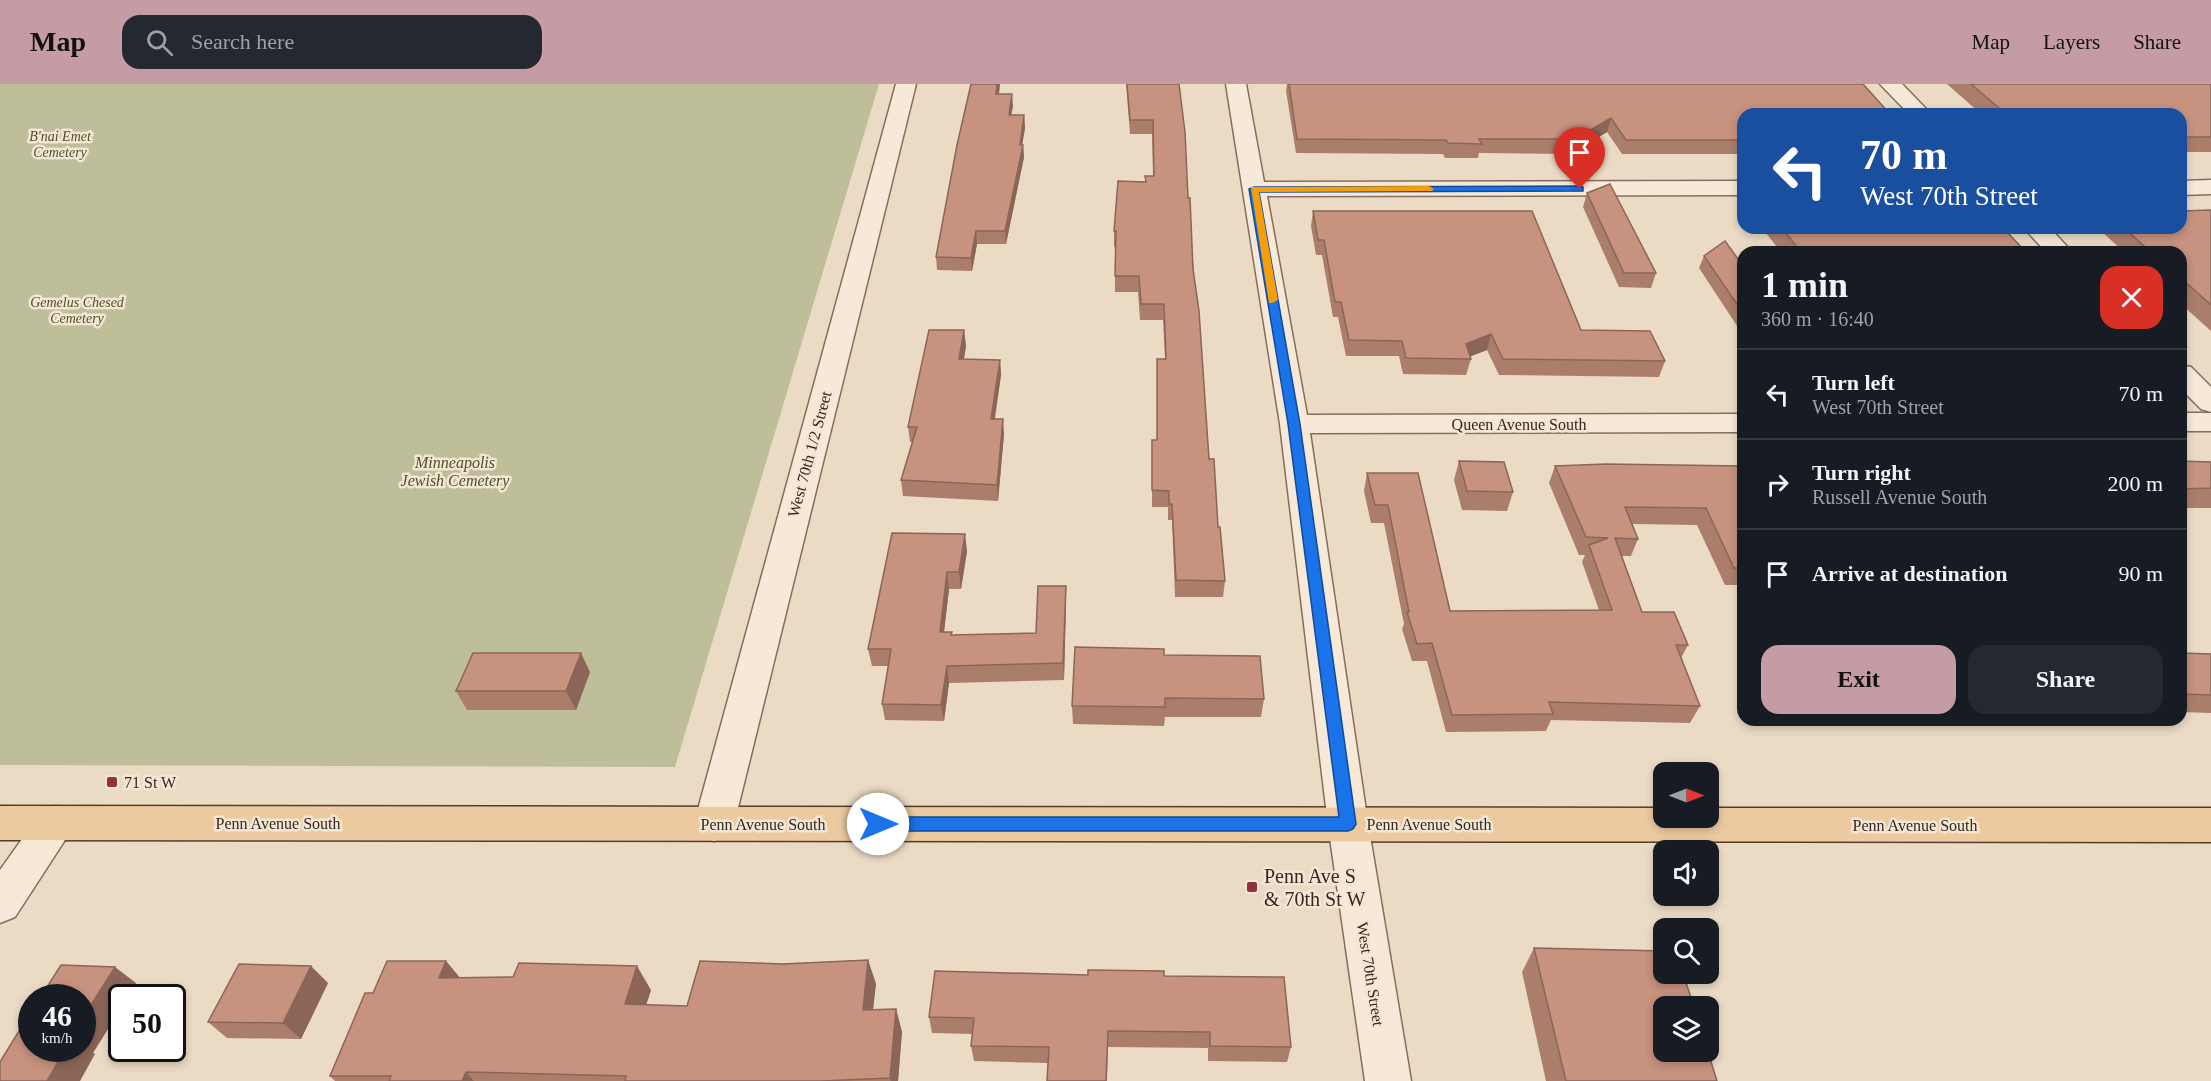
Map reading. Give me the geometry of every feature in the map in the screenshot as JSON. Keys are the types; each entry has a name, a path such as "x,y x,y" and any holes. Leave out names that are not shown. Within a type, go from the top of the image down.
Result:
{"main road":[{"name":"Penn Avenue South","path":"0,823 2211,825"}],"street":[{"name":"West 70th 1/2 Street","path":"714,824 906,84"},
{"name":"West 70th Street","path":"1236,84 1294,424 1348,824 1388,1081"},
{"path":"1890,84 1915,108"},
{"path":"1254,189 1737,188"},
{"path":"2187,188 2211,188"},
{"path":"2042,234 2054,246"},
{"path":"2187,379 2211,403"},
{"path":"2187,422 2211,422"},
{"name":"Queen Avenue South","path":"1294,424 1737,423"},
{"path":"0,904 56,823"}],"green space":[{"name":"Minneapolis Jewish Cemetery","path":"0,84 879,84 675,767 0,765"}],"building":[{"path":"971,84 997,84 996,94 1012,94 1009,115 1024,115 1020,145 1023,145 1005,231 976,231 971,258 936,257 957,145"},
{"path":"1127,84 1179,84 1185,132 1193,269 1199,311 1209,459 1214,459 1218,527 1220,527 1225,581 1176,580 1172,504 1169,504 1169,491 1152,490 1152,440 1157,440 1157,359 1166,359 1164,304 1141,304 1139,276 1115,276 1116,231 1114,231 1118,181 1146,182 1145,176 1154,176 1153,120 1130,120"},
{"path":"1289,84 1863,84 1885,108 1737,108 1737,140 1626,140 1611,118 1575,139 1479,139 1482,144 1448,143 1446,140 1297,139"},
{"path":"1971,84 2211,84 2211,137 2187,137 2187,108 1999,108"},
{"path":"1610,184 1656,273 1624,273 1587,193"},
{"path":"2211,210 2211,305 2187,283 2187,246 2144,246 2131,234 2187,234 2187,211"},
{"path":"1313,211 1532,211 1581,330 1650,331 1665,361 1503,359 1491,334 1466,344 1471,359 1406,358 1402,341 1349,340 1341,302 1335,302 1324,240 1318,240"},
{"path":"1787,234 2009,234 2020,246 1796,246"},
{"path":"1725,241 1737,258 1737,304 1704,256"},
{"path":"929,330 964,330 959,359 1000,360 991,419 1003,419 997,485 901,480 917,427 908,427"},
{"path":"1459,461 1504,462 1513,492 1467,491"},
{"path":"2187,461 2211,462 2211,488 2187,489"},
{"path":"1606,464 1737,466 1737,568 1734,568 1706,508 1625,507 1638,539 1615,538 1642,612 1674,612 1688,645 1676,645 1700,706 1549,702 1553,714 1452,715 1432,643 1417,644 1407,612 1409,612 1388,505 1375,505 1367,473 1418,473 1450,611 1612,610 1589,545 1608,538 1586,537 1555,466"},
{"path":"892,533 965,534 959,572 947,572 940,632 952,632 951,635 1036,633 1038,586 1066,586 1063,663 947,666 941,705 882,704 891,649 868,649"},
{"path":"1075,647 1164,649 1164,655 1260,656 1264,699 1165,698 1165,707 1072,706"},
{"path":"473,653 581,653 566,691 456,691"},
{"path":"2187,653 2211,654 2211,695 2187,694"},
{"path":"1534,948 1653,951 1653,984 1686,984 1691,996 1653,996 1653,1062 1711,1062 1717,1081 1566,1081"},
{"path":"868,960 863,1010 896,1009 890,1078 821,1081 625,1081 626,1076 466,1072 462,1081 389,1081 391,1076 330,1076 365,993 373,993 387,961 446,961 439,978 513,977 519,963 637,966 625,1004 687,1006 700,961 783,964"},
{"path":"239,964 311,966 283,1023 208,1022"},
{"path":"61,965 115,967 96,997 96,984 49,984"},
{"path":"1088,970 1164,971 1164,976 1284,977 1291,1047 1210,1046 1210,1032 1108,1031 1106,1081 1047,1081 1049,1047 971,1046 974,1018 929,1017 935,971 1088,975"},
{"path":"18,1033 18,1062 58,1062 47,1081 0,1081 0,1062"}],"slow traffic":[{"path":"1272,300 1254,189 1429,189"}],"place":[{"name":"71 St W","path":"112,782"},
{"name":"Penn Ave S & 70th St W","path":"1252,887"}],"route":[{"path":"878,824 1348,824 1294,424 1254,189 1580,189"}],"park label":[{"name":"B'nai Emet Cemetery","path":"60,144"},
{"name":"Gemelus Chesed Cemetery","path":"77,310"}]}
